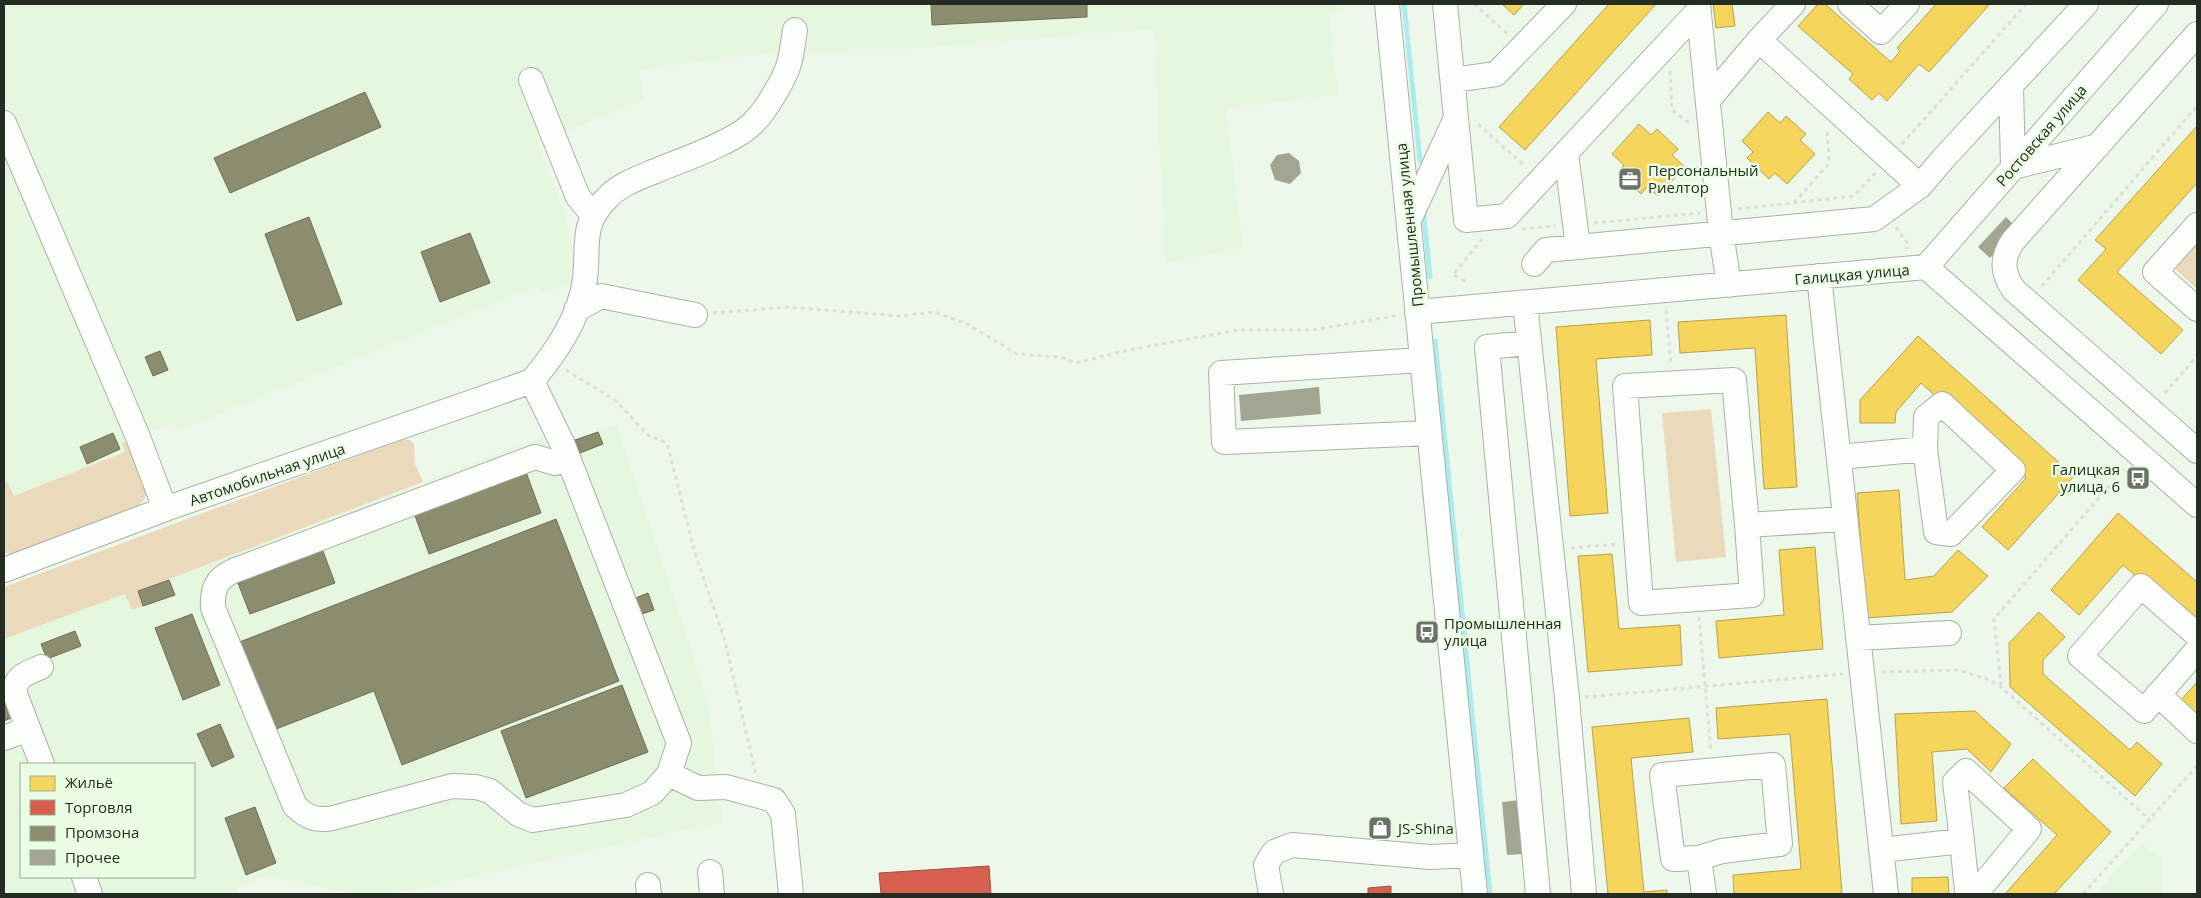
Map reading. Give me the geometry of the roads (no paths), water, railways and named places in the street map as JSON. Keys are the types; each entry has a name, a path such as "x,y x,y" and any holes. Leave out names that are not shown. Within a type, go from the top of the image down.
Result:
{"street":[{"name":"Промышленная улица","path":"1387,4 1475,894"},
{"path":"1445,4 1453,80 1467,121 1466,220 1507,216 1669,42 1698,7"},
{"path":"1453,80 1496,74 1564,4"},
{"path":"1708,99 1793,4"},
{"path":"1850,4 1881,32 1907,4"},
{"path":"1534,264 1546,250 1577,236 1720,222 1874,219 1920,186 2086,4"},
{"name":"Ростовская улица","path":"1926,267 2156,4"},
{"path":"1698,7 1720,222 1729,285"},
{"path":"569,460 556,463 535,457 233,571 222,576 215,584 212,596 213,608 295,806 306,816 313,819 333,818 452,786 476,787 490,791 518,814 533,820 626,805 652,793 670,774 679,743 569,460 532,382 562,342 576,310 585,279 586,239 592,214 608,196 625,184 726,141 754,123 772,96 788,66 795,30"},
{"path":"2197,34 2013,241 2006,253 2004,267 2009,283 2014,290 2197,451"},
{"path":"1759,40 1920,186"},
{"path":"530,80 578,197 592,214"},
{"path":"2011,85 2013,167 2098,146"},
{"path":"1408,222 1467,121"},
{"path":"4,123 134,428 165,509"},
{"path":"1566,154 1577,236"},
{"path":"2197,225 2155,272 2197,309"},
{"name":"Галицкая улица","path":"1417,312 1729,285 1820,284 1926,267 2197,505"},
{"path":"1820,284 1886,894"},
{"path":"576,310 601,296 695,315"},
{"path":"1525,303 1567,698 1584,894"},
{"path":"1529,343 1487,347 1538,894"},
{"path":"1422,360 1221,373 1224,442 1429,433"},
{"path":"1734,380 1747,525 1752,595 1641,603 1625,386 1734,380"},
{"name":"Автомобильная улица","path":"4,570 165,509 532,382"},
{"path":"1942,404 2013,470 1951,534 1936,532 1925,449 1926,417 1942,404"},
{"path":"1839,457 1925,449"},
{"path":"1747,525 1845,519"},
{"path":"2197,635 2141,586 2080,656 2144,711 2197,650"},
{"path":"1858,638 1949,633"},
{"path":"41,667 19,677 14,684 15,694 42,763"},
{"path":"2158,694 2197,730"},
{"path":"4,738 28,729"},
{"path":"1773,765 1780,844 1722,851 1699,858 1673,859 1662,775 1773,765"},
{"path":"1966,771 2029,829 1976,892 1967,891 1962,841 1955,782 1966,771"},
{"path":"670,774 698,788 726,787 774,800 783,814 791,894"},
{"path":"1881,850 1962,841"},
{"path":"1271,894 1266,865 1274,852 1292,846 1430,857 1471,855"},
{"path":"1699,858 1704,894"},
{"path":"84,878 90,894"}],"waterway":[{"path":"1404,4 1420,161"},
{"path":"1424,216 1430,277"},
{"path":"1435,341 1490,894"}],"place":[{"name":"Персональный Риелтор","path":"1630,179"},
{"name":"Галицкая улица, 6","path":"2138,478"},
{"name":"Промышленная улица","path":"1427,632"},
{"name":"JS-Shina","path":"1380,828"}]}
